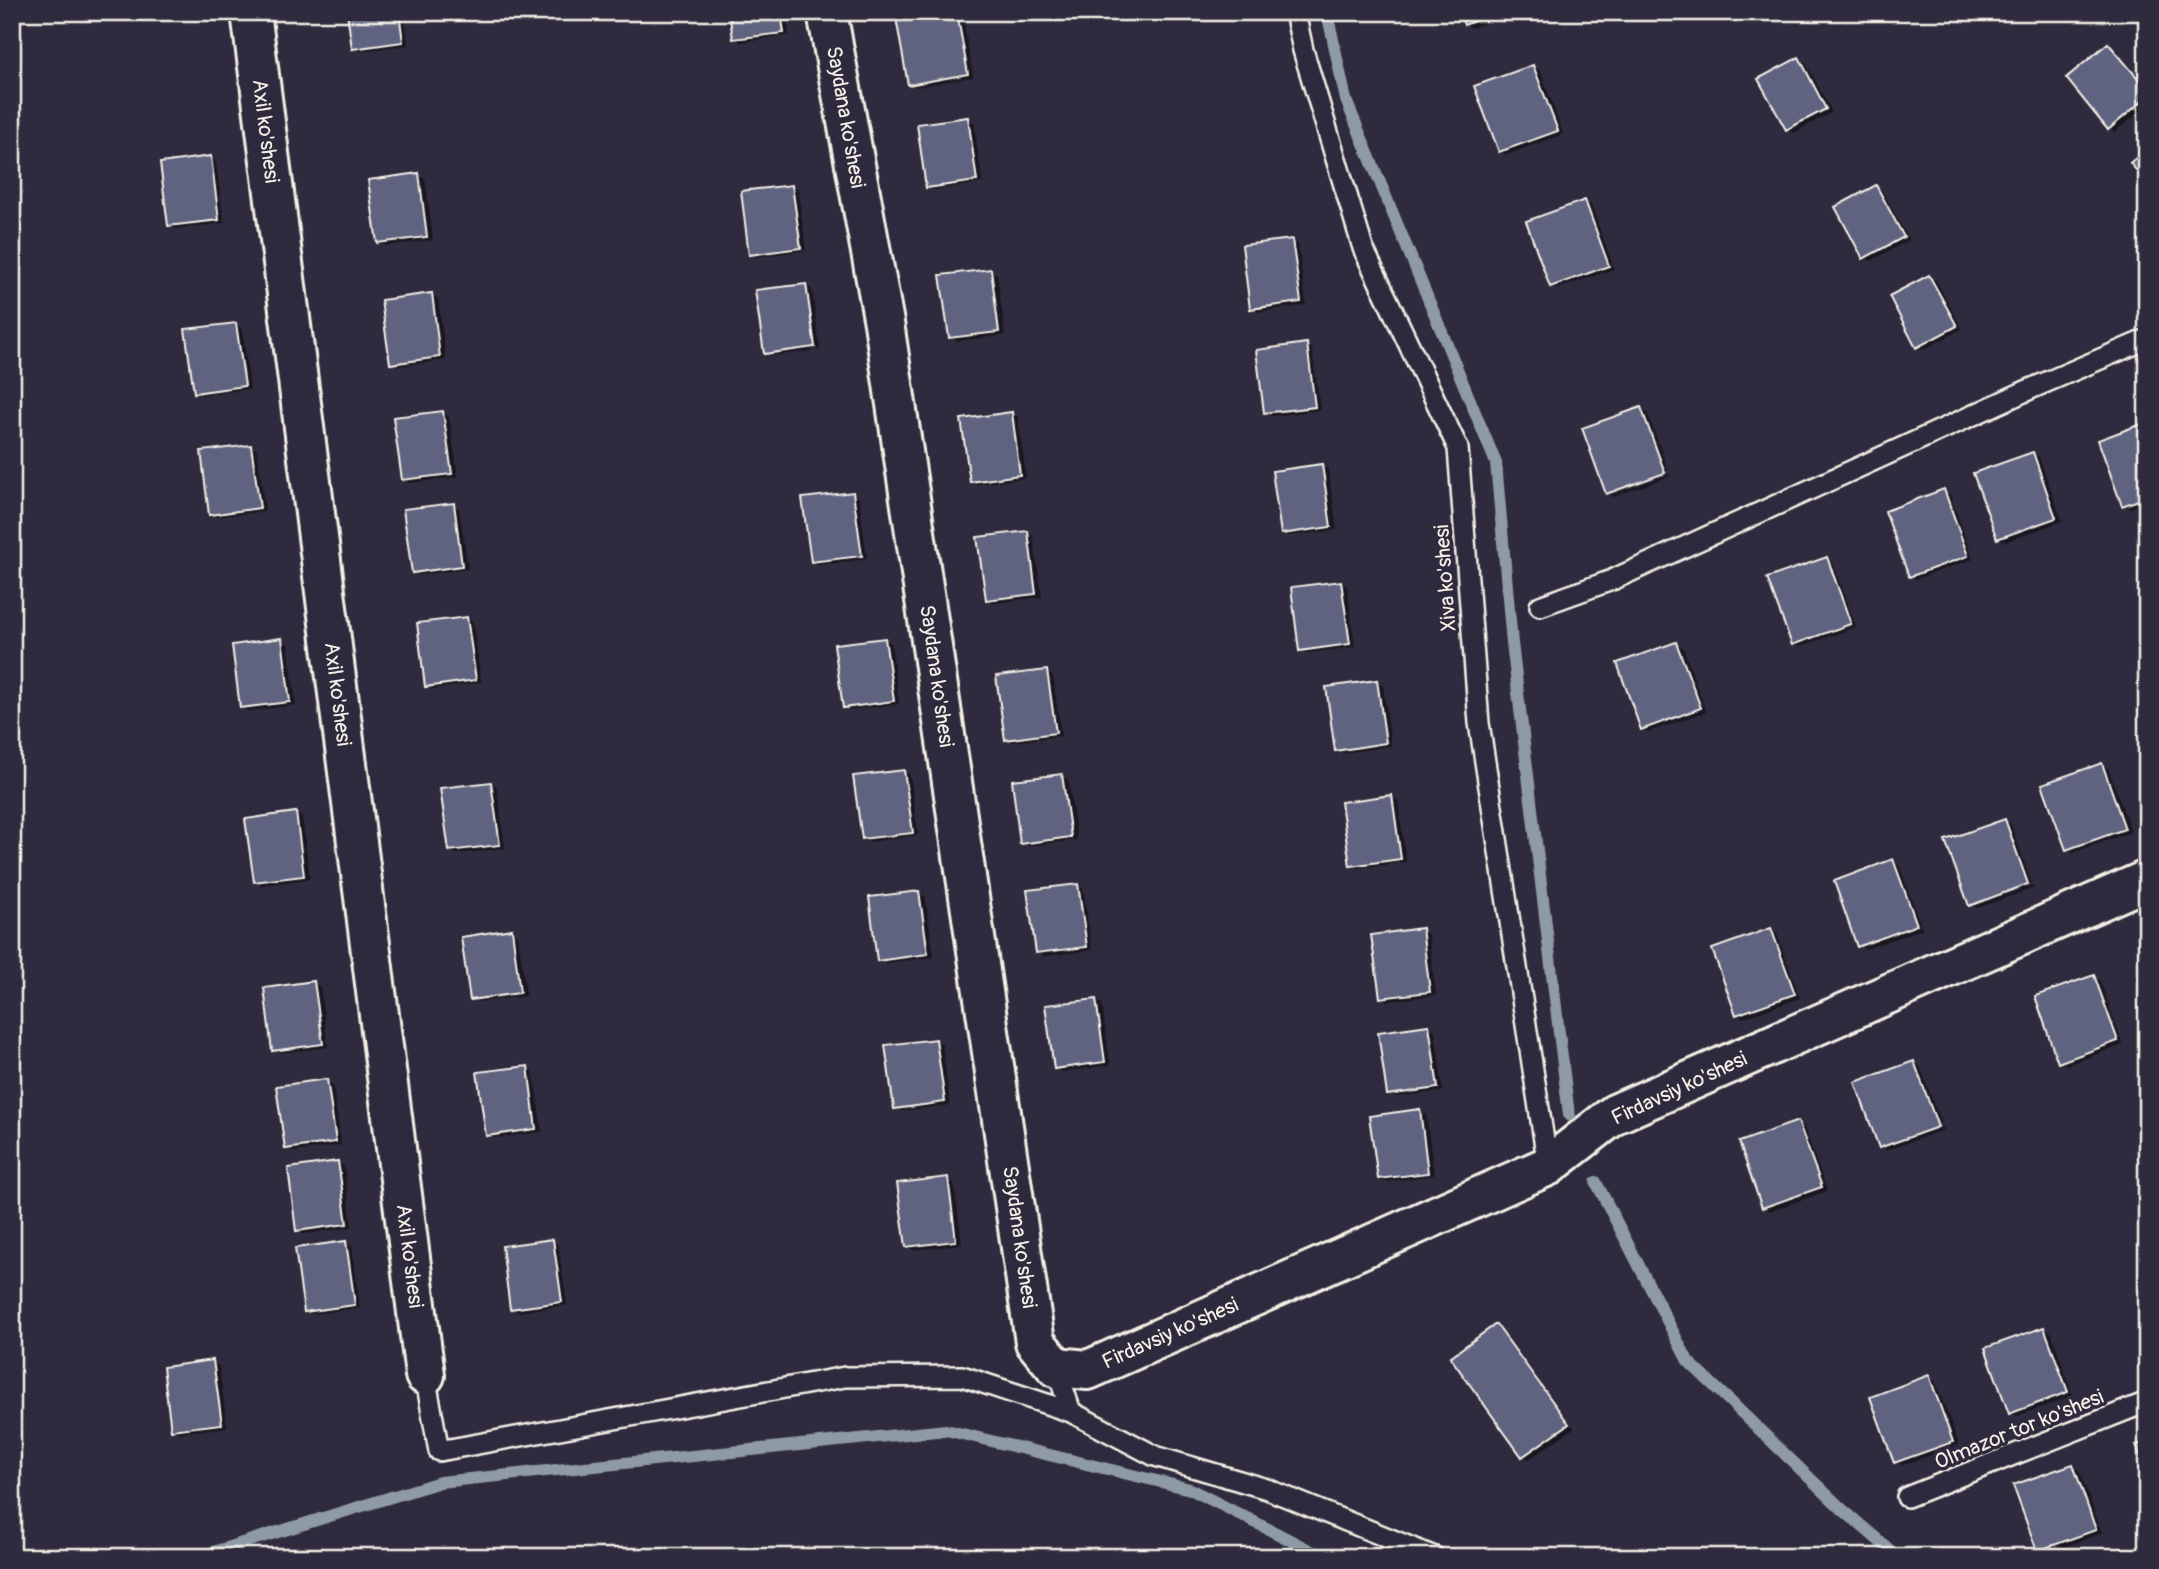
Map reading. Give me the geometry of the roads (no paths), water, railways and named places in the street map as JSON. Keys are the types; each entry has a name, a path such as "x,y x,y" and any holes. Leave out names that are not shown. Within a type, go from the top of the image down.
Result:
{"street":[{"name":"Axil ko'shesi","path":"251,12 425,1375"},
{"name":"Saydana ko'shesi","path":"827,12 884,323 1045,1355"},
{"name":"Firdavsiy ko'shesi","path":"1045,1355 1088,1370 1548,1166 1615,1114 2147,880"}],"lane":[{"name":"Xiva ko'shesi","path":"1295,12 1303,50 1363,248 1458,448 1479,723 1548,1166"},
{"path":"1540,606 1612,580 2028,390 2147,339"},
{"path":"1045,1355 1071,1412"},
{"path":"425,1375 439,1451 845,1377 962,1376 1071,1412 1155,1456 1267,1489 1435,1557"},
{"name":"Olmazor tor ko'shesi","path":"1907,1497 2147,1402"}],"waterway":[{"path":"1327,12 1346,100 1496,463 1512,643 1569,1115"},
{"path":"1596,1182 1688,1361 1842,1509 1898,1557"},
{"path":"197,1557 440,1482 946,1430 1190,1489 1323,1557"}]}
